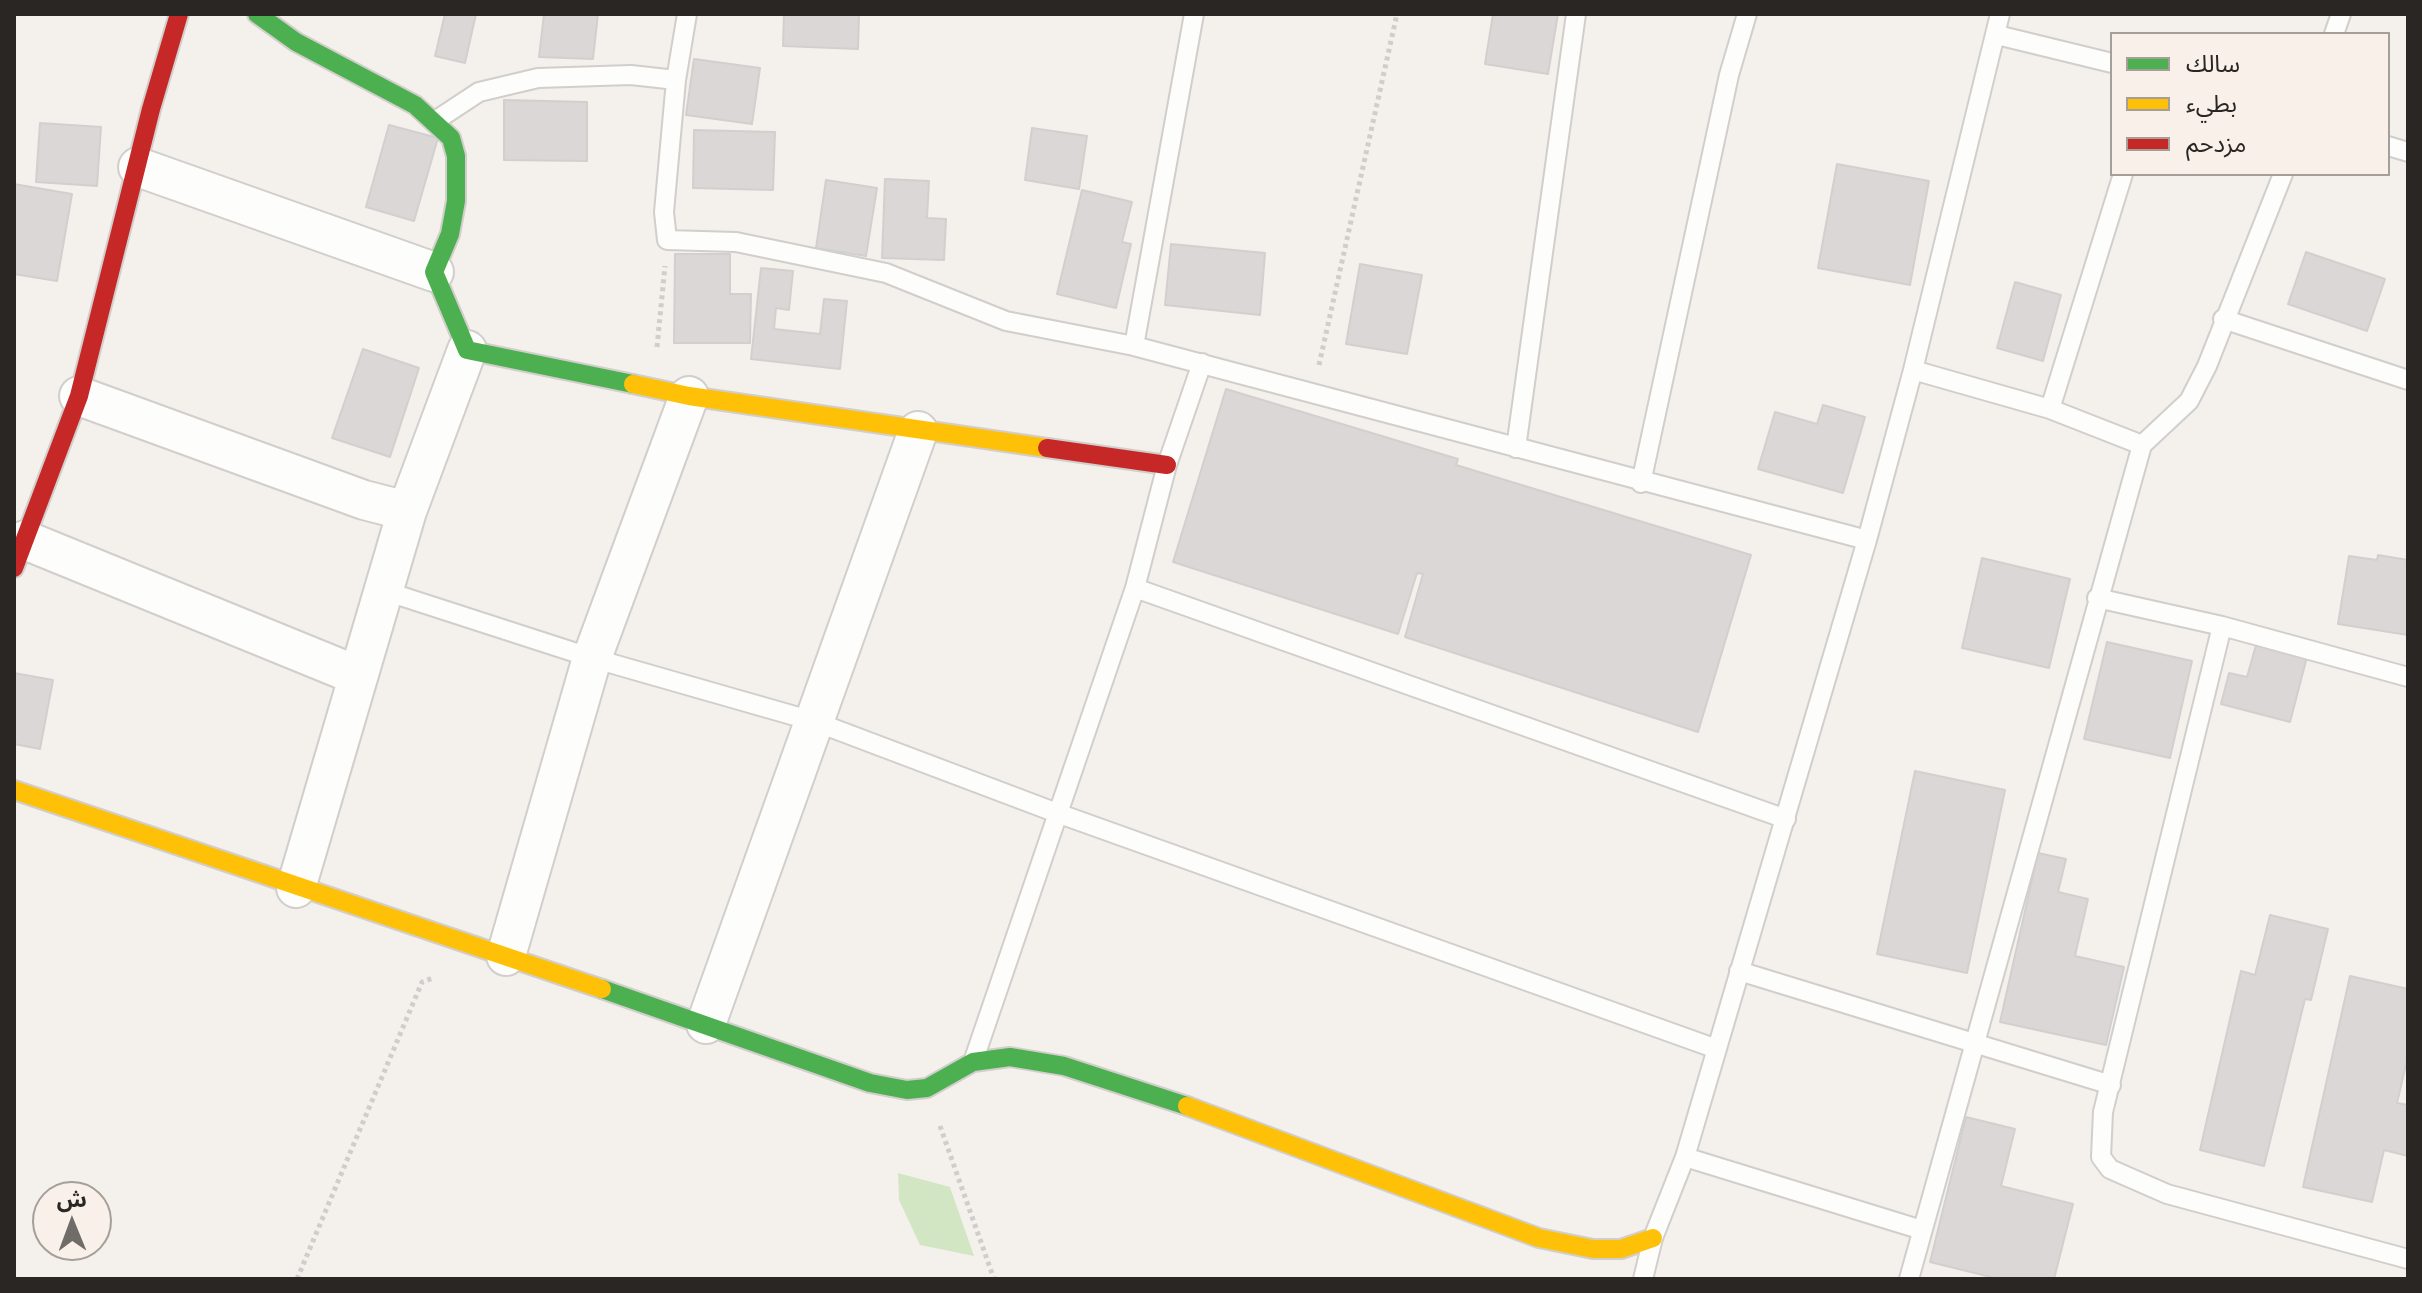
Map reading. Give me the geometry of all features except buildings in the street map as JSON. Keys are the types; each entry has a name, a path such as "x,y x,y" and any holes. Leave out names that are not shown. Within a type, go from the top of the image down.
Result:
{"street":[{"path":"179,14 79,396 20,554 356,675"},
{"path":"257,14 296,42 415,105 451,138 457,178 450,234 434,272 467,350 407,511 385,591 356,675 296,888"},
{"path":"138,167 434,272"},
{"path":"467,350 671,392 918,431 1167,465"},
{"path":"506,956 671,392"},
{"path":"79,396 364,500 407,511"},
{"path":"706,1024 918,431"},
{"path":"14,790 296,888 706,1024 870,1083 890,1088 927,1088 973,1062 1010,1057 1064,1066 1155,1094 1539,1238 1593,1249 1621,1249 1653,1238"}],"lane":[{"path":"687,14 676,80 664,212 667,240 736,242 886,273 1006,321 1202,363 1641,483 1867,540"},
{"path":"1134,346 1194,14"},
{"path":"1516,448 1576,14"},
{"path":"1641,483 1726,90 1747,14"},
{"path":"1643,1279 1653,1238 1685,1157 1714,1048 1786,819 1867,540 1913,370 2000,14"},
{"path":"1997,35 2110,63"},
{"path":"435,121 479,92 538,78 631,75 676,80"},
{"path":"2050,409 2122,176"},
{"path":"1909,1279 2142,445 2189,401 2207,366 2223,319 2282,176"},
{"path":"2223,319 2408,380"},
{"path":"973,1062 1135,588 1167,465 1202,363"},
{"path":"1913,370 2050,409 2142,445"},
{"path":"1135,588 1786,819"},
{"path":"385,591 592,658 816,722 1057,813 1714,1048"},
{"path":"2097,598 2222,626 2408,677"},
{"path":"2222,626 2100,1132 2101,1157 2110,1169 2167,1194 2408,1259"},
{"path":"1739,971 2111,1085"},
{"path":"1685,1157 1922,1230"}],"path":[{"path":"1312,394 1397,14"},
{"path":"667,240 671,392"},
{"path":"297,1279 422,982 436,977"},
{"path":"927,1088 994,1279"}],"green space":[{"path":"898,1173 950,1187 974,1256 920,1245 899,1200"}],"traffic: fast":[{"path":"257,14 296,42 415,105 451,138 456,156 456,201 450,234 434,272 467,350 633,384"},
{"path":"602,989 870,1083 907,1090 927,1088 973,1062 1010,1057 1064,1066 1187,1106"}],"traffic: slow":[{"path":"633,384 689,396 1047,448"},
{"path":"14,790 602,989"},
{"path":"1187,1106 1539,1238 1593,1249 1621,1249 1653,1238"}],"traffic: jam":[{"path":"14,568 79,396 151,109 179,14"},
{"path":"1047,448 1167,465"}]}
